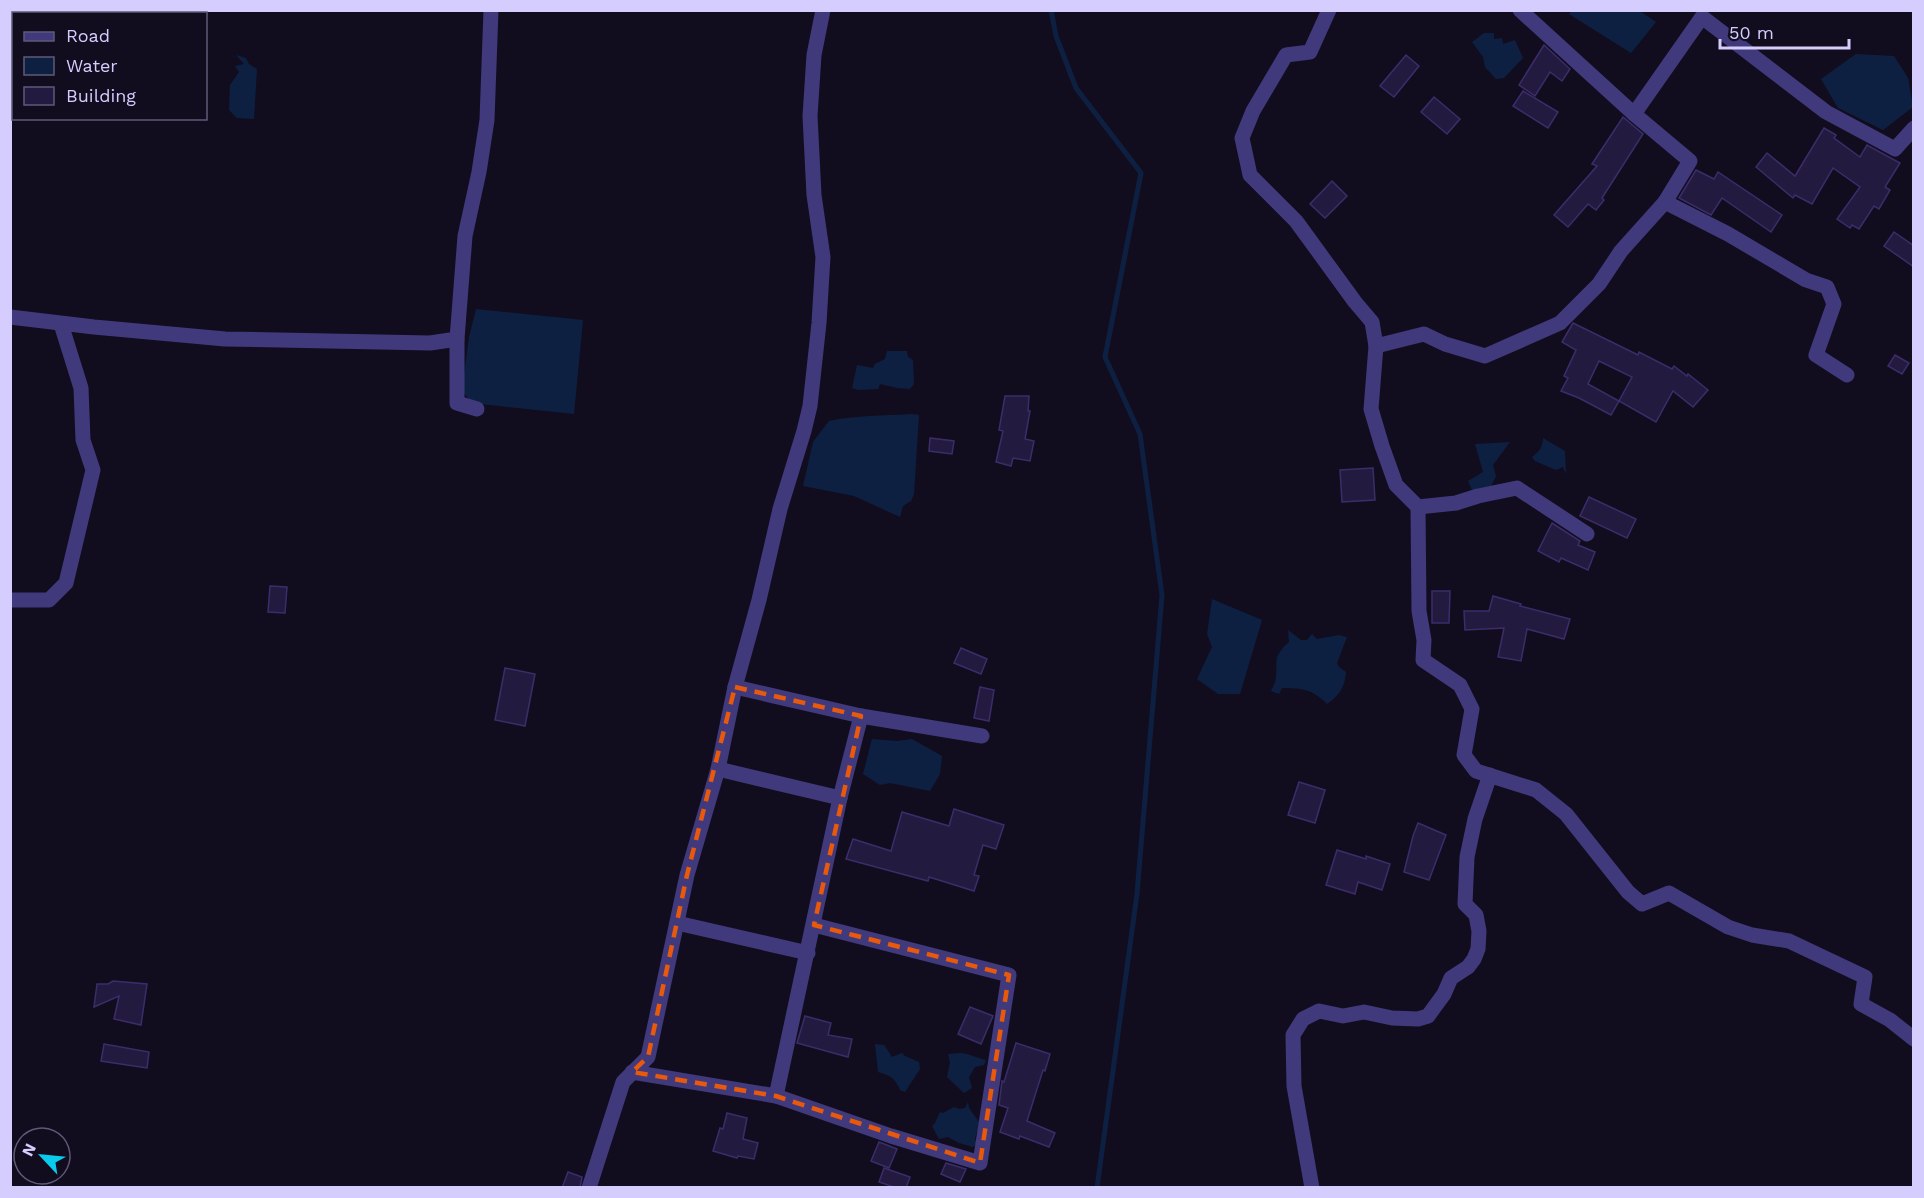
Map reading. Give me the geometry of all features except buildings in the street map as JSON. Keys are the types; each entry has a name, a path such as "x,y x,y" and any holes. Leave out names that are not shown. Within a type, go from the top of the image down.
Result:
{"street":[{"path":"477,410 457,403 457,339 465,236 479,172 487,120 491,10"},
{"path":"589,1188 622,1082 648,1057 687,875 717,769 780,508 810,406 823,257 814,195 810,116 814,55 823,10"},
{"path":"1329,10 1310,52 1286,55 1253,111 1242,138 1251,175 1296,221 1372,322 1376,346 1371,409 1396,485 1419,507 1419,611 1424,640 1423,660 1460,686 1472,709 1464,755 1476,771 1536,790 1566,814 1628,892 1642,904 1669,893 1728,927 1752,935 1789,941 1864,977 1861,1004 1890,1020 1914,1039"},
{"path":"1376,346 1424,334 1445,344 1485,356 1560,323 1599,284 1621,251 1665,202 1690,161 1634,114 1520,10"},
{"path":"1634,114 1702,16 1826,112 1895,149 1914,128"},
{"path":"1665,202 1728,234 1806,280 1827,287 1834,304 1816,355 1847,375"},
{"path":"10,318 225,339 430,344 457,339"},
{"path":"10,600 49,600 66,583 93,470 83,440 81,388 62,324"},
{"path":"1419,507 1456,503 1517,488 1587,534"},
{"path":"735,687 861,716 982,736"},
{"path":"776,1096 840,798 861,716"},
{"path":"717,769 840,798"},
{"path":"1312,1188 1294,1086 1293,1035 1303,1019 1320,1011 1343,1016 1364,1012 1392,1018 1418,1019 1428,1016 1444,994 1451,978 1468,967 1478,949 1479,930 1476,915 1465,904 1467,857 1475,819 1490,775"},
{"path":"677,923 808,953"},
{"path":"632,1072 776,1096 891,1136 980,1163 1009,975 814,925"}],"highlighted area":[{"path":"735,687 861,716 814,925 1009,975 980,1163 776,1096 632,1072 648,1057 687,875"}],"water":[{"path":"1572,11 1640,11 1656,22 1631,53 1569,14"},
{"path":"1484,33 1494,33 1494,39 1502,38 1503,44 1515,40 1523,58 1504,78 1496,79 1485,67 1483,57 1472,42"},
{"path":"1856,54 1894,56 1908,78 1913,107 1883,130 1838,108 1821,79"},
{"path":"236,55 246,58 249,64 257,69 254,119 237,118 229,110 230,85 239,72 235,66 244,64"},
{"path":"476,309 583,320 574,414 471,403 462,390 469,337"},
{"path":"887,351 907,351 908,357 913,360 914,384 910,389 880,384 878,389 852,388 857,365 873,368 875,364 885,359"},
{"path":"919,415 914,494 911,501 903,506 900,517 854,496 803,486 813,442 829,421"},
{"path":"1543,438 1565,451 1566,474 1563,467 1556,470 1535,461 1532,457 1540,449"},
{"path":"1510,442 1493,465 1496,476 1491,486 1472,490 1468,481 1483,472 1475,444"},
{"path":"1212,599 1262,620 1240,694 1218,694 1197,679 1212,647 1207,634"},
{"path":"1288,630 1301,640 1307,640 1312,634 1317,639 1339,635 1347,637 1337,663 1346,672 1343,687 1327,704 1317,695 1306,690 1282,688 1279,694 1271,691 1276,679 1278,655 1289,642"},
{"path":"872,739 897,741 912,739 942,756 940,774 930,791 890,783 880,785 863,774"},
{"path":"875,1044 884,1045 892,1057 902,1053 919,1062 920,1069 905,1092 900,1090 892,1078 878,1072"},
{"path":"961,1053 986,1060 984,1065 975,1067 969,1077 972,1088 964,1093 947,1077 950,1062 948,1054"},
{"path":"968,1102 969,1108 979,1122 975,1139 977,1143 973,1147 948,1137 939,1139 932,1126 940,1112 943,1113 954,1107 965,1108"}],"waterway":[{"path":"1051,10 1056,36 1076,88 1141,173 1105,357 1140,434 1162,595 1137,894 1097,1188"}]}
